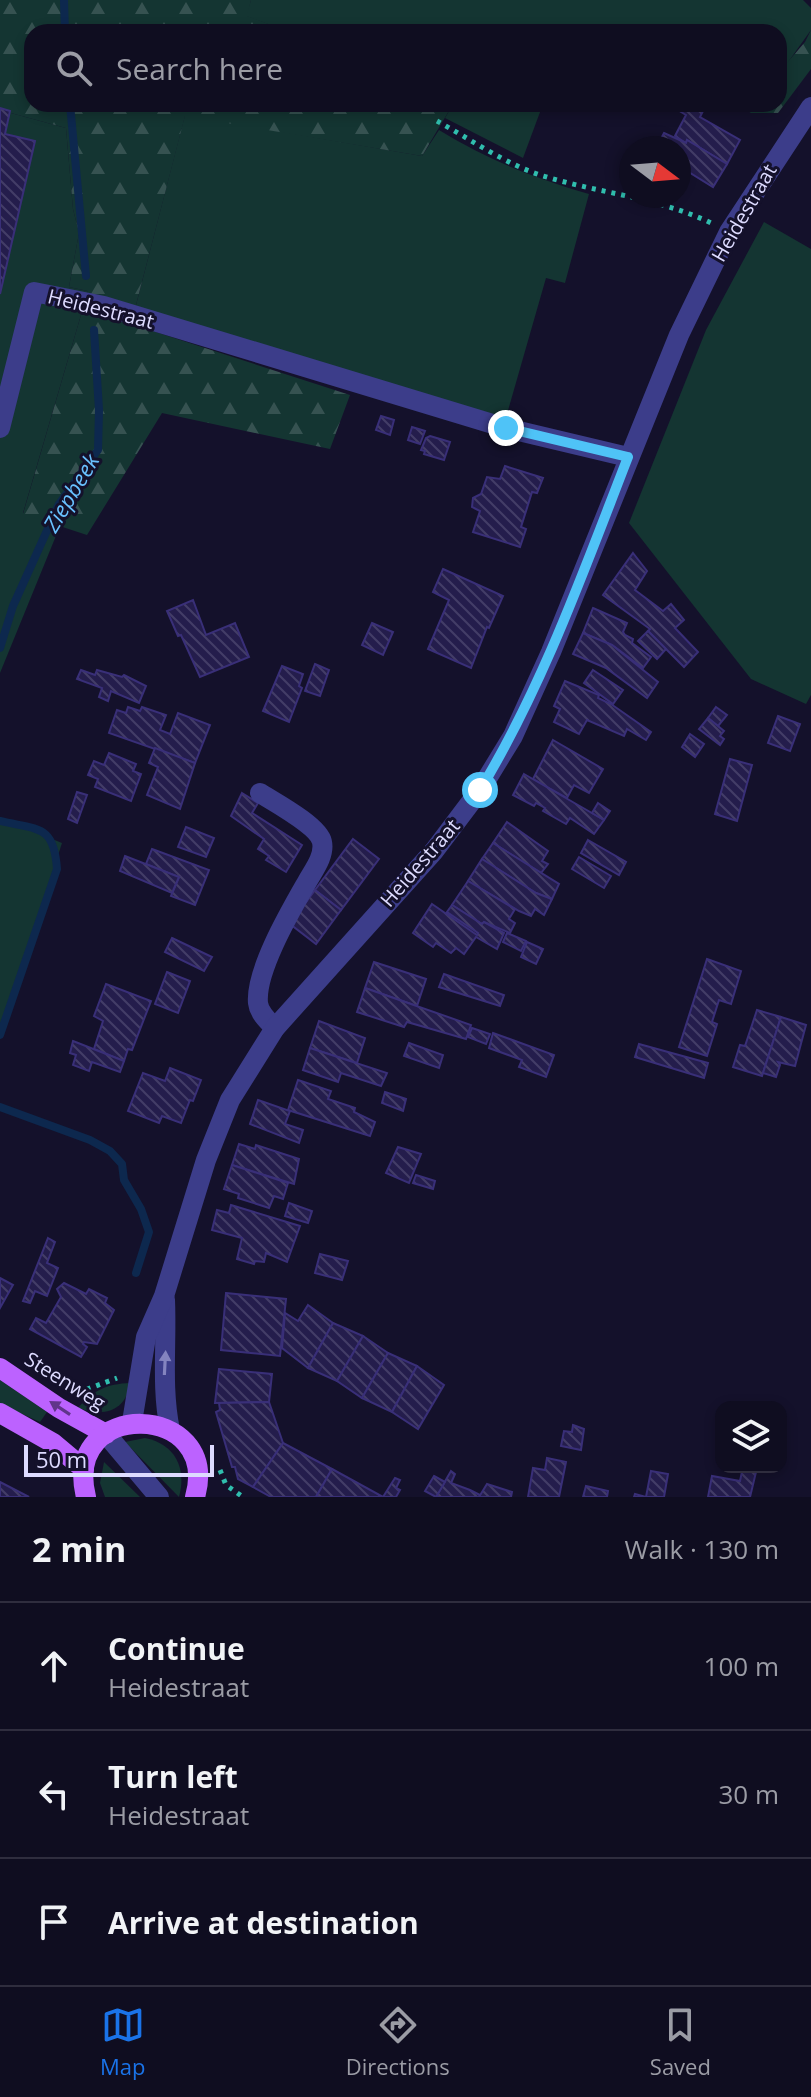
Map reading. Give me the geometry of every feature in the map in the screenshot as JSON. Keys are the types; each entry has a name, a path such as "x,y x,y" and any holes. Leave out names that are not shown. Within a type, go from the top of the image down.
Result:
{"main road":[{"name":"Steenweg","path":"0,1368 59,1408 106,1434"},
{"path":"0,1413 53,1443 84,1469 86,1497"},
{"path":"132,1422 159,1425 170,1430 190,1451 196,1464 198,1495"},
{"name":"Steenweg","path":"84,1469 96,1443 106,1434 132,1422"}],"street":[{"name":"Heidestraat","path":"132,1422 146,1337 164,1296 206,1160 230,1100 275,1028 434,851 480,790 513,736 551,652 679,335 729,232 811,107"},
{"name":"Heidestraat","path":"6,378 34,292 104,306 506,428 628,457"},
{"path":"0,428 6,378"},
{"path":"260,793 314,829 322,842 319,860 278,932 262,981 258,1003 263,1016 275,1028"},
{"name":"Heidestraat","path":"164,1296 167,1340 165,1404 170,1430"},
{"path":"106,1434 159,1497"}],"path":[{"path":"437,121 536,174 681,209 729,232"},
{"path":"85,1390 117,1378"}],"green space":[{"path":"0,0 251,0 247,16 268,24 24,24 24,112 448,112 422,156 185,116 131,324 350,395 330,449 162,413 87,535 23,514 88,291 69,287 79,233 73,209 66,128 0,110"},
{"path":"251,0 803,0 811,8 811,30 787,64 787,24 268,24 246,16"},
{"path":"811,30 811,69 787,101 787,63"},
{"path":"0,110 66,128 73,209 79,233 69,287 88,291 23,513 60,526 0,673"},
{"path":"448,112 540,112 523,158 445,118"},
{"path":"185,115 422,156 439,130 512,167 589,194 565,283 546,278 505,421 135,309"},
{"path":"764,222 811,249 811,695 806,704 751,679 629,523 706,330"},
{"path":"0,818 62,843 0,1034"},
{"path":"0,1380 47,1412 40,1422 0,1404"},
{"path":"130,1383 124,1400 112,1410 96,1412 78,1408 101,1389"},
{"path":"145,1438 164,1446 176,1459 181,1476 179,1497 125,1442"},
{"path":"104,1462 140,1497 105,1497 100,1483"}],"building":[{"path":"0,108 10,111 5,134 35,141 0,294"},
{"path":"681,112 702,112 700,117 740,140 727,164 691,142 691,136 675,136 686,115"},
{"path":"691,142 727,164 713,187 691,173"},
{"path":"381,416 394,420 390,435 376,430"},
{"path":"412,427 425,431 420,444 408,440"},
{"path":"430,436 450,442 444,460 424,454 425,451 421,450"},
{"path":"505,466 543,478 537,493 532,492 521,527 526,529 520,547 473,532 480,511 472,507 473,498 481,494 487,477 500,479"},
{"path":"633,553 647,571 635,590 663,611 671,604 684,620 675,628 698,652 684,667 648,631 650,629 603,595"},
{"path":"443,569 503,596 471,668 428,649 449,600 433,592"},
{"path":"193,600 206,635 235,623 249,657 200,677 167,611"},
{"path":"593,608 627,623 623,632 625,635 651,657 643,668 612,645 583,633"},
{"path":"372,623 393,632 383,655 362,645"},
{"path":"648,631 666,649 657,659 638,641"},
{"path":"583,633 612,645 658,682 647,698 606,668 573,654"},
{"path":"315,664 329,670 320,696 305,691"},
{"path":"282,666 303,674 299,686 302,688 289,722 263,711"},
{"path":"81,670 95,675 97,670 124,675 146,686 139,703 111,691 108,701 99,697 102,688 77,679"},
{"path":"593,670 623,690 613,704 584,683"},
{"path":"565,681 599,695 598,698 651,732 646,740 627,729 624,736 587,720 579,734 554,722 560,709 554,706"},
{"path":"128,707 140,711 142,707 166,715 160,730 170,734 178,713 210,725 195,763 109,733 117,710 126,713"},
{"path":"716,707 727,715 718,726 708,718"},
{"path":"778,716 800,724 790,751 768,743"},
{"path":"708,718 724,731 720,736 724,739 720,745 699,729"},
{"path":"690,734 704,744 695,757 682,747"},
{"path":"553,740 603,769 589,793 574,785 567,798 533,779"},
{"path":"155,748 195,763 180,809 147,795 158,767 149,763"},
{"path":"109,753 136,764 133,771 141,774 131,801 95,787 98,779 88,775 94,761 104,765"},
{"path":"730,759 752,765 737,821 715,814"},
{"path":"524,774 604,820 594,834 570,818 566,824 543,811 545,808 536,803 534,806 513,795"},
{"path":"77,792 87,795 77,823 68,819"},
{"path":"242,793 258,803 252,813 302,845 286,872 266,860 269,856 258,849 264,839 231,816"},
{"path":"598,803 610,811 604,820 592,813"},
{"path":"507,822 548,851 542,861 548,864 541,873 493,843"},
{"path":"186,827 214,838 206,857 178,847"},
{"path":"353,839 379,859 341,910 315,890"},
{"path":"588,840 626,862 619,875 581,853"},
{"path":"493,843 559,884 552,899 536,893 482,859"},
{"path":"152,849 209,870 195,905 171,896 179,877 146,864"},
{"path":"125,856 179,877 172,893 120,871"},
{"path":"579,857 611,876 604,888 572,869"},
{"path":"482,859 536,893 552,899 544,915 535,909 531,916 519,911 468,881"},
{"path":"468,881 515,909 509,919 515,923 510,933 484,922 482,924 452,905"},
{"path":"315,890 341,910 316,944 290,924"},
{"path":"432,904 477,935 447,912 452,905 482,924 484,922 504,933 497,949 476,937 464,954 456,948 451,953 436,943 433,947 413,933"},
{"path":"507,933 526,941 521,951 503,942"},
{"path":"172,938 212,957 204,971 165,952"},
{"path":"527,942 543,949 536,964 521,957"},
{"path":"707,959 741,971 731,1004 719,1000 712,1022 717,1024 707,1056 679,1047"},
{"path":"374,962 426,979 417,1006 365,988"},
{"path":"167,972 190,981 178,1013 155,1004"},
{"path":"444,974 504,995 500,1006 439,987"},
{"path":"106,984 151,1001 132,1050 128,1049 124,1061 94,1049 103,1021 94,1016"},
{"path":"365,988 471,1025 466,1039 407,1022 404,1027 357,1012"},
{"path":"757,1010 781,1017 762,1076 733,1067 740,1045 745,1046"},
{"path":"781,1017 806,1025 795,1066 778,1062 776,1077 763,1073"},
{"path":"319,1021 365,1038 357,1063 310,1048"},
{"path":"472,1028 490,1034 486,1044 468,1037"},
{"path":"493,1033 554,1055 546,1077 519,1067 522,1060 489,1048"},
{"path":"73,1041 124,1061 120,1072 92,1062 89,1071 73,1065 76,1055 70,1053"},
{"path":"409,1043 443,1055 439,1068 404,1056"},
{"path":"639,1044 708,1063 704,1078 635,1057"},
{"path":"310,1048 387,1073 381,1086 341,1073 338,1082 303,1070"},
{"path":"170,1068 201,1080 181,1123 162,1116 159,1123 128,1111 143,1073 165,1081"},
{"path":"298,1080 331,1091 328,1099 355,1108 354,1112 375,1122 370,1136 288,1110"},
{"path":"385,1092 406,1099 403,1111 382,1103"},
{"path":"258,1100 290,1111 285,1124 303,1130 299,1143 250,1124"},
{"path":"239,1144 255,1149 256,1145 299,1159 294,1184 232,1165"},
{"path":"398,1147 421,1154 409,1183 386,1173"},
{"path":"232,1165 288,1183 283,1199 274,1196 269,1208 238,1198 239,1194 224,1189"},
{"path":"416,1175 435,1181 433,1189 413,1183"},
{"path":"289,1203 312,1211 308,1223 285,1216"},
{"path":"231,1205 300,1226 287,1262 266,1253 264,1262 255,1261 254,1264 237,1259 242,1238 212,1230 217,1210 229,1213"},
{"path":"48,1238 55,1242 47,1263 58,1268 47,1296 35,1291 30,1303 23,1301"},
{"path":"320,1254 348,1261 342,1280 315,1273"},
{"path":"0,1278 13,1285 0,1308"},
{"path":"64,1283 86,1294 89,1289 107,1298 105,1303 114,1310 97,1344 84,1342 87,1347 81,1357 30,1329 36,1318 46,1323 61,1297 57,1289"},
{"path":"226,1293 286,1299 280,1356 221,1350"},
{"path":"308,1305 333,1323 308,1368 282,1348 285,1313 298,1321"},
{"path":"333,1323 363,1336 337,1381 308,1368"},
{"path":"363,1336 388,1353 362,1398 337,1381"},
{"path":"388,1353 417,1366 392,1412 362,1398"},
{"path":"417,1366 444,1385 418,1429 392,1412"},
{"path":"219,1369 272,1374 269,1402 215,1403"},
{"path":"269,1402 283,1443 253,1487 238,1479 235,1467 232,1467 216,1412 220,1410 219,1403"},
{"path":"573,1425 584,1429 581,1450 561,1446 564,1431 572,1432"},
{"path":"283,1443 332,1469 316,1497 271,1497 253,1487"},
{"path":"547,1458 566,1462 559,1497 528,1497 533,1468 545,1470"},
{"path":"332,1469 383,1497 316,1497"},
{"path":"451,1471 455,1474 451,1483 479,1497 436,1497"},
{"path":"651,1471 668,1474 664,1497 646,1497"},
{"path":"742,1473 756,1473 750,1497 708,1497 712,1476 740,1481"},
{"path":"434,1476 445,1482 436,1497 425,1491"},
{"path":"395,1478 400,1480 396,1497 383,1497"},
{"path":"0,1482 29,1497 0,1497"},
{"path":"487,1484 512,1492 511,1497 479,1497"},
{"path":"586,1486 608,1491 607,1497 583,1497"}],"waterway":[{"name":"Ziepbeek","path":"64,0 65,24"},
{"name":"Ziepbeek","path":"71,112 86,276"},
{"name":"Ziepbeek","path":"0,648 13,606 59,504 98,450 94,330"},
{"name":"Ziepbeek","path":"0,821 34,828 48,836 57,869 0,1035"},
{"name":"Ziepbeek","path":"0,1107 90,1140 110,1151 122,1164 124,1180 141,1209 149,1232 136,1273"}],"route":[{"path":"480,790 513,736 551,652 628,457 506,428"}]}
